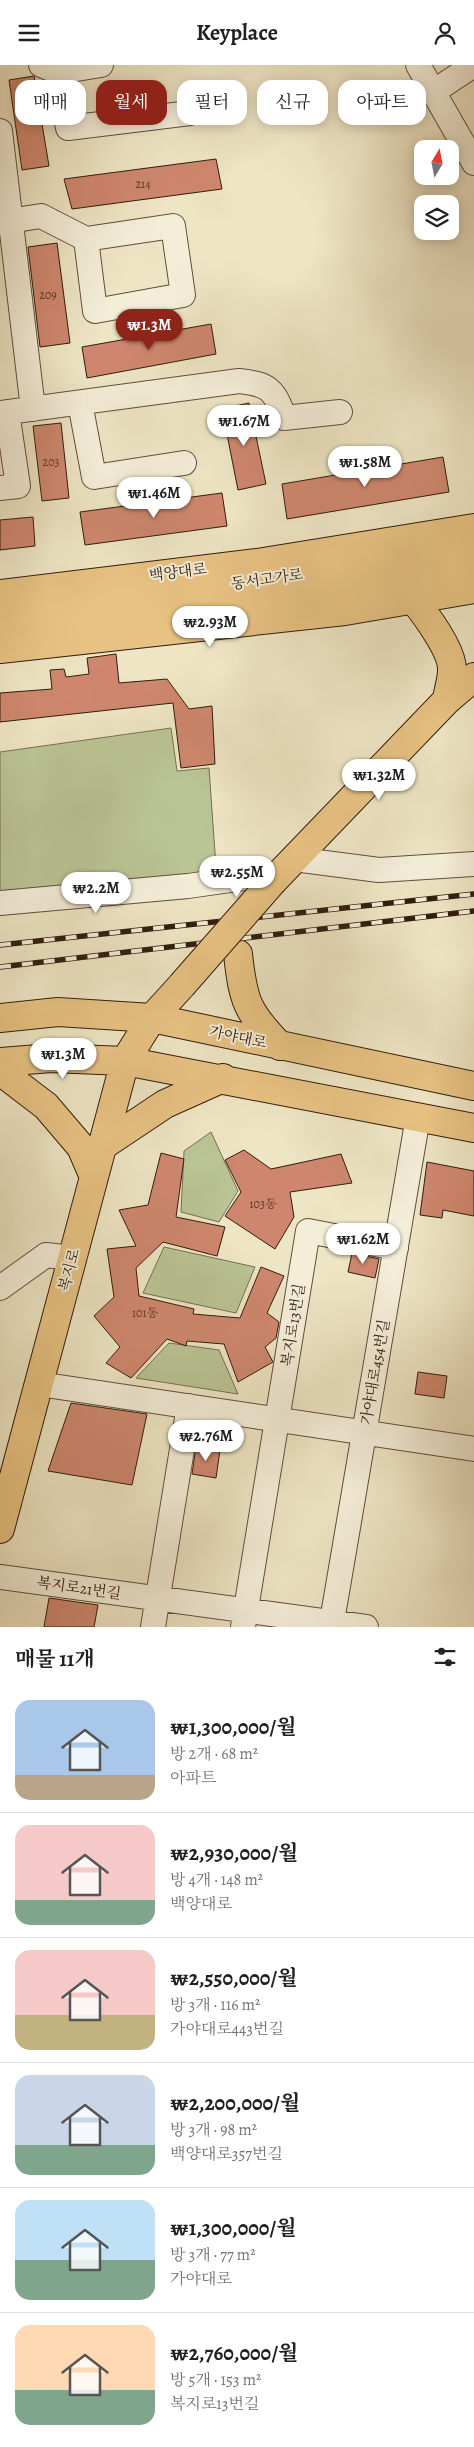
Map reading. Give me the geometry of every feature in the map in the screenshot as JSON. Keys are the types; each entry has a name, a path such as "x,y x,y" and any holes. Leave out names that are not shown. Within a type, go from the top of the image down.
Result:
{"main road":[{"name":"백양대로","path":"0,594 257,563 474,529"},
{"name":"동서고가로","path":"0,610 266,581 474,546"},
{"name":"동서고가로","path":"0,631 271,599 474,567"},
{"path":"0,649 345,611 474,589"},
{"path":"413,599 429,619 445,647 452,668 447,700"},
{"name":"복지로","path":"0,1529 125,1061 152,1018 243,915 447,700 474,677"},
{"path":"243,915 238,954 242,990 256,1022 280,1046"},
{"name":"가야대로","path":"0,1018 58,1012 152,1018 474,1085"},
{"path":"0,1062 51,1058 125,1061 223,1078 474,1128"},
{"path":"0,1071 46,1106 81,1147 94,1177"},
{"path":"102,1146 165,1103 223,1078"}],"street":[{"path":"101,65 49,69 68,128 177,115"},
{"path":"418,65 474,163"},
{"path":"433,91 474,65"},
{"path":"0,131 7,231 33,409"},
{"path":"7,231 41,216 86,239 173,226 183,295 96,311 86,239"},
{"path":"0,488 18,486 4,413 239,381 268,387 277,399 284,418 340,412"},
{"path":"80,403 94,477 184,463"},
{"path":"0,903 188,886 283,871 379,870 474,865"},
{"name":"가야대로454번길","path":"332,1625 418,1117"},
{"name":"복지로13번길","path":"244,1619 308,1231 396,1248"},
{"path":"0,1288 46,1255 72,1258"},
{"path":"39,1384 474,1449"},
{"path":"154,1627 189,1406"},
{"name":"복지로21번길","path":"0,1577 158,1599 244,1619 366,1627"}],"green space":[{"path":"171,728 177,771 209,768 216,867 179,882 0,897 0,752"},
{"path":"211,1132 238,1191 219,1222 181,1212 184,1151"},
{"path":"164,1247 255,1267 236,1313 143,1293"},
{"path":"169,1343 219,1350 238,1394 136,1378"}],"building":[{"path":"34,76 35,80 15,80 15,122 9,80"},
{"path":"16,125 42,125 49,166 22,170"},
{"path":"216,159 222,189 72,209 64,179"},
{"path":"57,243 70,343 40,347 28,247"},
{"path":"211,324 216,354 87,378 82,347"},
{"path":"249,403 266,484 238,490 222,409"},
{"path":"61,423 69,498 42,501 33,426"},
{"path":"443,457 449,492 287,519 282,484"},
{"path":"222,493 227,526 85,545 80,512"},
{"path":"33,517 35,546 0,550 0,520"},
{"path":"116,654 119,683 167,679 189,709 212,706 215,764 181,768 173,703 0,722 0,693 52,689 50,670 64,669 66,677 89,674 87,658"},
{"path":"244,1150 271,1169 341,1154 352,1183 290,1192 294,1217 275,1249 225,1216 241,1192 225,1160"},
{"path":"161,1153 184,1159 176,1217 225,1227 217,1256 163,1242 136,1268 139,1296 194,1309 193,1314 240,1318 261,1267 284,1276 267,1313 279,1322 276,1338 265,1347 273,1362 238,1382 224,1344 187,1341 186,1346 167,1339 131,1378 106,1363 120,1347 94,1316 114,1297 107,1249 136,1246 119,1210 148,1205"},
{"path":"427,1162 474,1171 474,1216 443,1210 442,1218 420,1215"},
{"path":"352,1253 379,1259 375,1278 348,1272"},
{"path":"418,1372 447,1376 444,1398 415,1394"},
{"path":"71,1403 147,1414 132,1485 48,1471"},
{"path":"196,1447 220,1450 216,1478 192,1474"},
{"path":"49,1598 98,1605 94,1627 44,1627"}],"railway":[{"path":"0,945 474,894"},
{"path":"0,967 474,911"}]}
